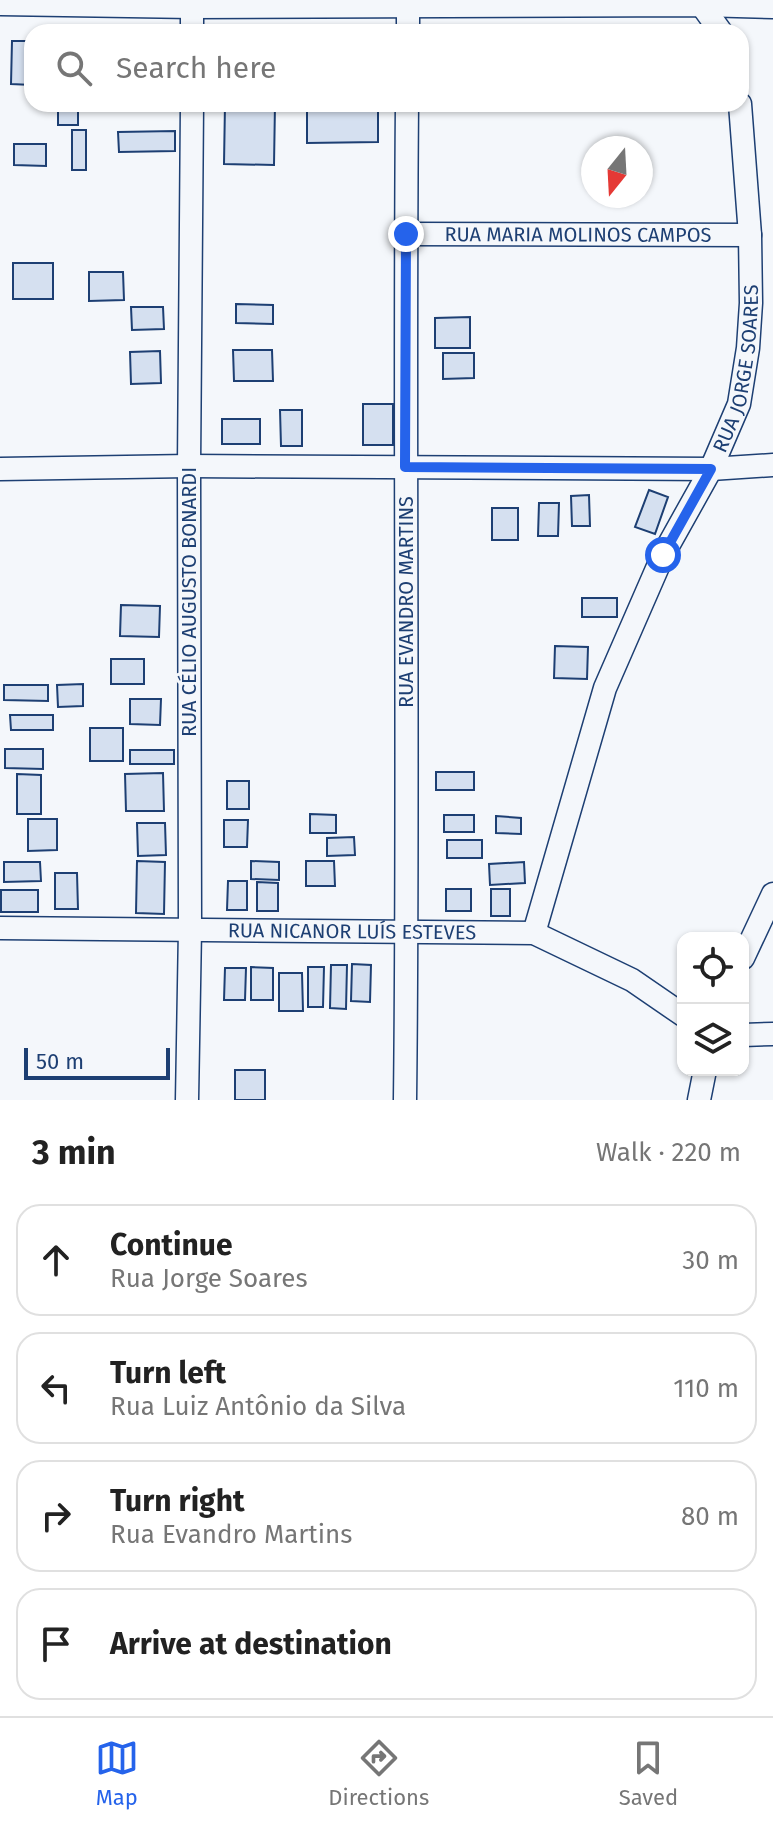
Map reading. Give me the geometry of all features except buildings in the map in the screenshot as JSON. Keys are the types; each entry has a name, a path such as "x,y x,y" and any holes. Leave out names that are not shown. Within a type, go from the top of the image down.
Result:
{"street":[{"path":"700,2 715,24"},
{"path":"0,4 700,2 773,7"},
{"path":"408,3 408,24"},
{"name":"RUA CÉLIO AUGUSTO BONARDI","path":"187,1100 192,112"},
{"name":"RUA EVANDRO MARTINS","path":"405,1100 407,112"},
{"name":"RUA JORGE SOARES","path":"534,933 605,688 663,555 711,469 739,404 751,303 750,235 741,112"},
{"name":"RUA MARIA MOLINOS CAMPOS","path":"406,234 750,235"},
{"path":"0,469 189,466 711,469 769,465"},
{"path":"749,945 773,894"},
{"name":"RUA NICANOR LUÍS ESTEVES","path":"0,928 534,933 632,980 677,1011"},
{"path":"749,1035 773,1034"},
{"path":"699,1100 704,1076"}],"route":[{"path":"406,234 405,467 711,469 663,555"}]}
